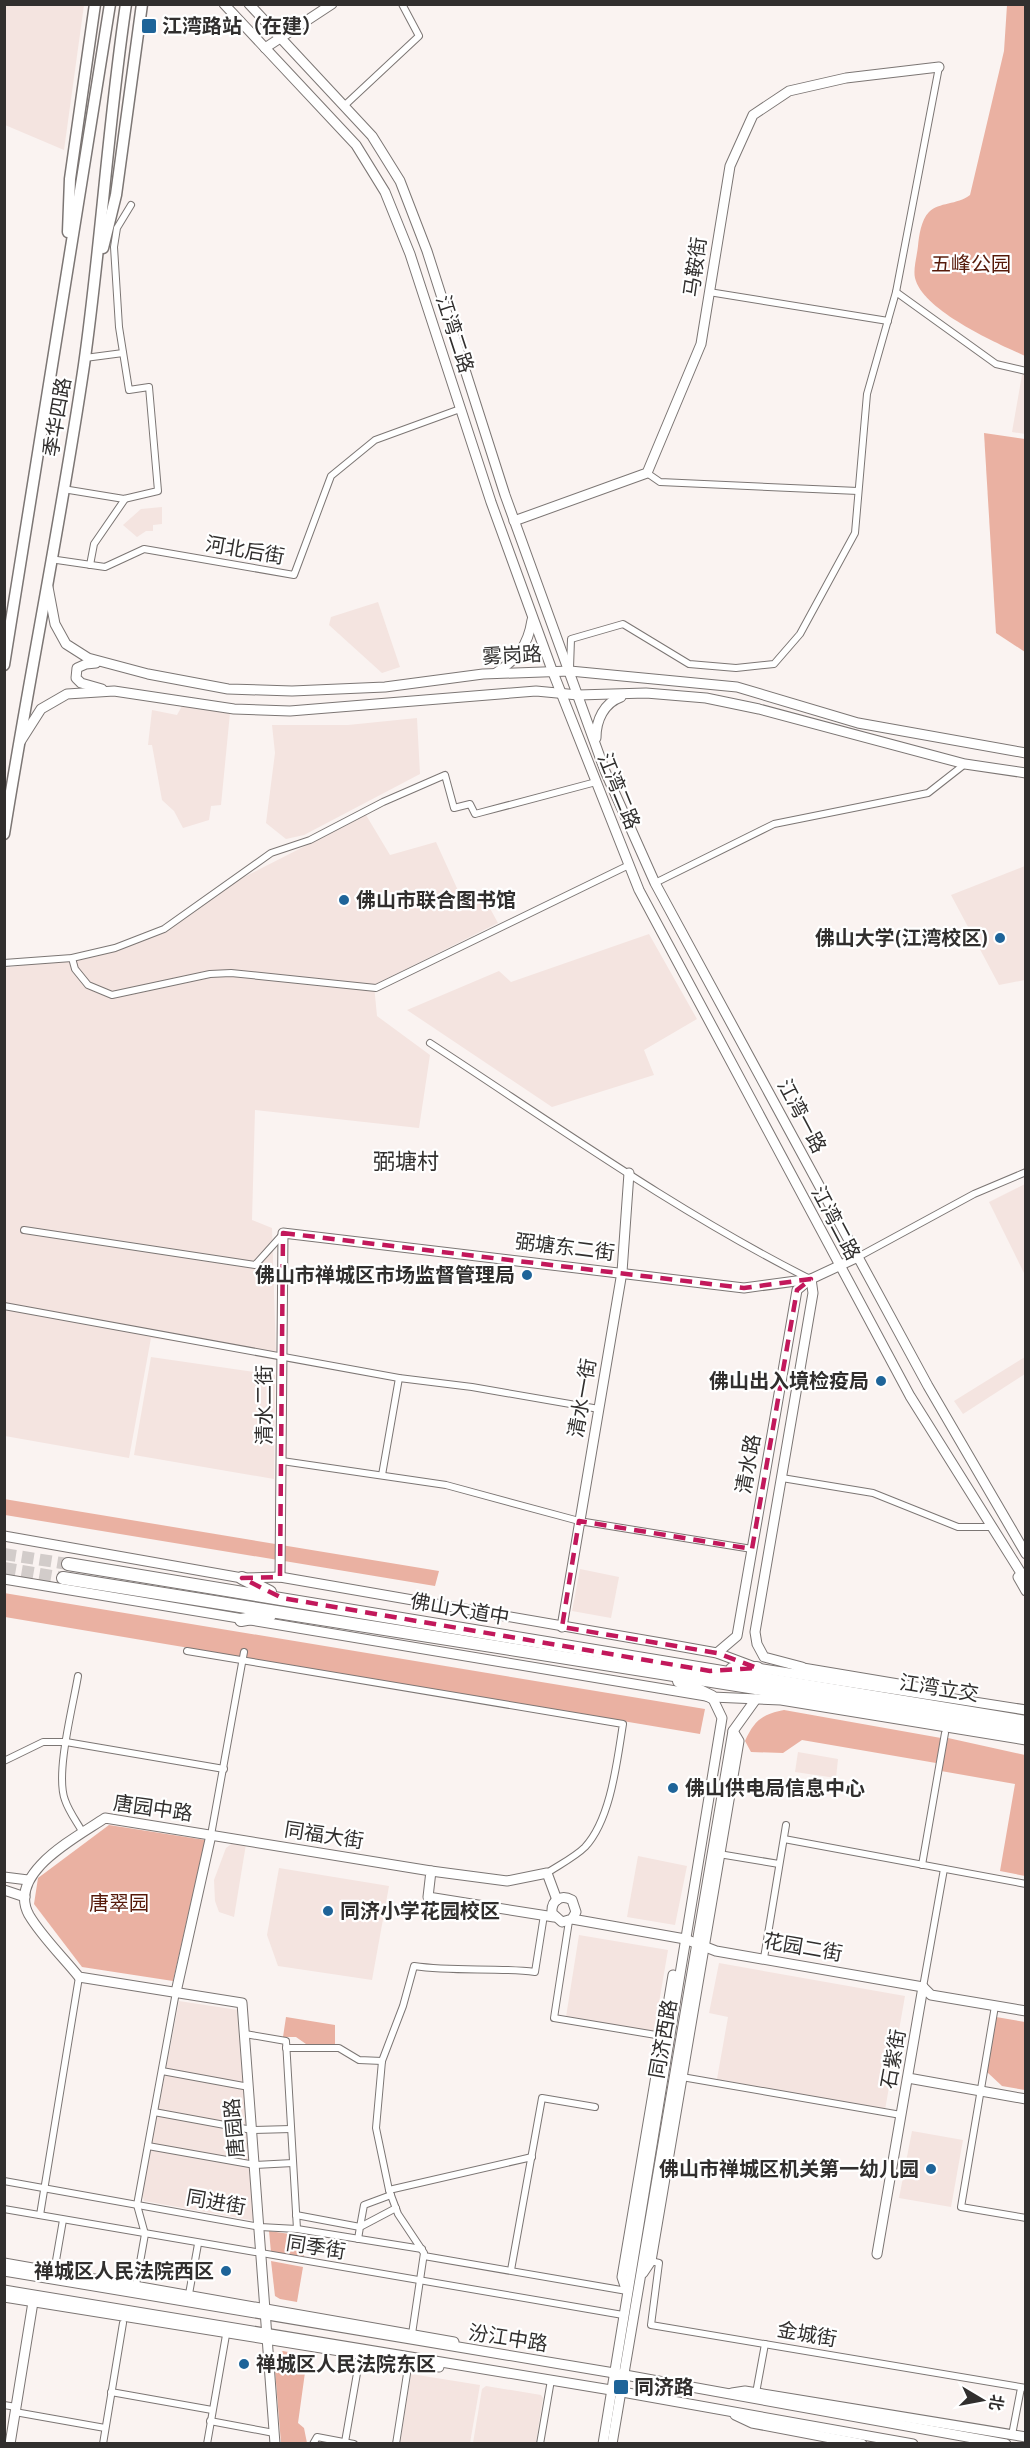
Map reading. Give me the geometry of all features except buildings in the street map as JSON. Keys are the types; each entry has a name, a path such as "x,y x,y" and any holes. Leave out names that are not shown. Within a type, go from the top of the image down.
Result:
{"highway":[{"name":"佛山大道中","path":"68,1564 710,1671 841,1696"},
{"name":"佛山大道中","path":"63,1578 668,1676 841,1696"},
{"path":"242,1578 282,1598"},
{"path":"241,1620 280,1613"},
{"path":"710,1671 757,1668"},
{"path":"668,1676 712,1698"},
{"path":"841,1696 1026,1731"},
{"name":"江湾立交","path":"841,1696 1026,1722"}],"main road":[{"path":"66,277 70,178 95,4"},
{"name":"季华四路","path":"4,665 49,396 110,4"},
{"name":"季华四路","path":"4,834 85,358 95,280 111,106 126,4"},
{"path":"95,280 116,195 142,4"},
{"name":"江湾二路","path":"224,4 356,145 385,192 410,254 460,409 533,618 639,890 910,1396 1026,1581"},
{"name":"江湾二路","path":"249,4 372,136 400,181 427,251 514,521 597,746 655,883"},
{"path":"265,48 332,4"},
{"name":"马鞍街","path":"647,472 702,344 730,166 753,115 789,91 846,78 939,68"},
{"path":"514,521 647,472"},
{"name":"雾岗路","path":"46,582 55,624 66,644 88,658 148,674 228,689 292,691 385,687 495,673 570,671 736,687 858,723 1026,753"},
{"path":"4,621 13,612"},
{"path":"495,673 514,660 529,639 533,618"},
{"path":"107,663 86,664 77,668 76,678 81,683 110,691"},
{"name":"雾岗路","path":"19,744 41,709 67,694 110,691 234,709 290,711 536,691 578,695 630,693 706,698 965,764 1026,773"},
{"path":"597,746 596,729 601,713 612,700 630,693"},
{"name":"江湾一路","path":"655,883 939,1405 1026,1554"},
{"name":"清水一街","path":"562,1627 622,1272 629,1173"},
{"name":"弼塘东二街","path":"283,1233 744,1288 811,1279 858,1257"},
{"name":"清水二街","path":"280,1577 283,1233"},
{"path":"811,1279 813,1293 755,1632 757,1644 764,1657 1026,1708"},
{"name":"清水路","path":"717,1653 737,1636 797,1290 811,1279"},
{"path":"780,1389 796,1392"},
{"path":"765,1475 782,1478"},
{"path":"994,1528 1026,1591"},
{"path":"1013,1532 1026,1549"},
{"path":"4,1536 242,1578 280,1577 717,1653 757,1668 775,1671 841,1696 1026,1740"},
{"path":"752,1549 770,1552"},
{"path":"4,1579 712,1698 781,1700 819,1706 843,1716 1026,1747"},
{"path":"775,1671 802,1666"},
{"path":"819,1706 841,1696 1026,1708"},
{"name":"同济西路","path":"619,2374 623,2315 682,1938 722,1718 712,1698"},
{"name":"同济西路","path":"616,2391 640,2277 701,1943 733,1731 756,1699"},
{"path":"627,2291 621,2277 662,2036 682,1938 714,1735 720,1726"},
{"path":"640,2277 651,2261 682,2077 701,1943 739,1742 733,1731"},
{"path":"697,1833 704,1822 701,1810"},
{"name":"唐园中路","path":"28,1880 36,1867 105,1818 211,1835"},
{"path":"4,1877 28,1880 26,1897 28,1914 79,1977 176,1992 211,1835"},
{"name":"同福大街","path":"211,1835 507,1881 547,1873"},
{"path":"431,1871 428,1897 549,1916 562,1922 571,1920 682,1938"},
{"path":"547,1873 557,1900"},
{"path":"4,1890 26,1897"},
{"path":"549,1916 557,1900 565,1897 572,1900 576,1912 571,1920"},
{"name":"花园二街","path":"682,1938 701,1943 716,1951 923,1987 931,1995 1026,2011"},
{"name":"石紫街","path":"877,2254 923,1987"},
{"name":"唐园路","path":"176,1992 242,2003 267,2312 275,2444"},
{"path":"908,2078 1026,2099"},
{"path":"661,2160 671,2143 667,2121"},
{"path":"4,2263 189,2294 267,2312 478,2346 518,2358"},
{"name":"汾江中路","path":"4,2271 267,2312 1006,2444"},
{"name":"汾江中路","path":"4,2290 268,2337 516,2374 913,2444"},
{"path":"4,2297 226,2335 268,2337 360,2356 409,2359"},
{"path":"10,2444 33,2302"},
{"path":"603,2444 616,2391"},
{"path":"612,2444 616,2391"},
{"path":"727,2394 745,2391 1026,2437"},
{"path":"725,2410 752,2423 862,2444"},
{"path":"597,2444 600,2426 607,2421"}],"street":[{"path":"344,106 419,36 402,4"},
{"path":"570,671 571,639 623,624 689,664 736,668 774,664 800,634 855,533 867,394 896,292 939,68"},
{"path":"62,489 125,499 158,491 149,387 129,390 123,353 114,247 117,228 131,205"},
{"path":"709,292 888,321"},
{"path":"896,292 996,364 1026,371"},
{"path":"85,358 123,353"},
{"name":"河北后街","path":"50,559 105,567 144,549 294,575 331,476 375,440 460,409"},
{"path":"647,472 660,482 858,491"},
{"path":"90,565 94,544 125,499"},
{"path":"655,883 774,824 928,793 965,764"},
{"path":"4,963 72,958 115,948 164,929 271,853 309,840 383,802 445,775 454,807 470,804 475,814 596,782"},
{"path":"72,958 75,969 88,985 112,995 210,974 231,973 376,988 629,865"},
{"path":"430,1043 629,1173 758,1253 811,1279"},
{"path":"858,1257 974,1194 1026,1173"},
{"path":"24,1230 255,1265 283,1233"},
{"path":"4,1306 399,1378 472,1387 599,1409"},
{"path":"382,1475 399,1378"},
{"path":"282,1461 446,1485 579,1521 752,1549"},
{"path":"782,1478 873,1493 958,1527 994,1528"},
{"path":"187,1651 623,1724 616,1768 602,1820 585,1847 547,1873"},
{"path":"211,1835 244,1652"},
{"path":"78,1677 66,1742 62,1786 65,1800 83,1833"},
{"path":"922,1865 945,1733"},
{"path":"4,1761 43,1742 66,1742 224,1769"},
{"path":"764,1958 786,1825"},
{"path":"784,1839 1026,1884"},
{"path":"719,1854 780,1864"},
{"name":"石紫街","path":"923,1987 944,1869"},
{"path":"412,2334 423,2253 396,2208 390,2192 376,2128 382,2061 404,2006 414,1966 444,1971 501,1968 535,1972 549,1916"},
{"path":"571,1920 554,2018 662,2036"},
{"path":"40,2215 79,1977"},
{"path":"136,2285 145,2234 137,2205 176,1992"},
{"path":"995,2006 961,2207 1026,2217"},
{"path":"244,2034 286,2044 339,2048 359,2060 382,2061"},
{"path":"286,2044 297,2229"},
{"path":"162,2071 249,2087"},
{"path":"682,2077 901,2115"},
{"path":"511,2270 542,2098 595,2107"},
{"path":"154,2112 252,2130 291,2128"},
{"path":"148,2146 255,2165 293,2163"},
{"path":"358,2239 364,2205 390,2192 532,2157"},
{"name":"同进街","path":"4,2181 260,2227 297,2229 358,2239 627,2291"},
{"path":"296,2215 360,2227 396,2208"},
{"name":"同季街","path":"4,2209 623,2315"},
{"path":"54,2272 63,2220"},
{"path":"189,2294 198,2244"},
{"name":"金城街","path":"651,2261 659,2263 651,2325 1023,2388"},
{"path":"103,2444 123,2323"},
{"path":"207,2444 226,2335"},
{"path":"756,2393 765,2344"},
{"path":"345,2442 360,2356"},
{"path":"396,2444 409,2359"},
{"path":"540,2444 551,2380"},
{"path":"1012,2435 1023,2388"},
{"path":"111,2392 212,2410"},
{"path":"4,2405 16,2410 105,2428"},
{"path":"210,2421 274,2433"},
{"path":"313,2444 317,2437 354,2444"}],"highlighted area":[{"path":"283,1233 744,1288 811,1279 797,1290 752,1549 579,1521 562,1627 717,1653 757,1668 710,1671 282,1598 242,1578 280,1577"}],"shaded area":[{"path":"4,5 84,5 64,150 5,125"},
{"path":"1022,375 1025,375 1025,434 1012,432"},
{"path":"162,507 162,524 153,525 153,531 146,531 137,537 123,525 141,509"},
{"path":"378,602 400,667 382,673 329,625 331,617"},
{"path":"182,706 230,713 221,805 211,806 209,820 183,828 174,811 162,800 152,745 148,745 152,710 177,715"},
{"path":"417,718 420,774 304,835 286,839 266,823 275,753 272,725 348,725"},
{"path":"366,815 390,855 436,842 466,908 486,901 498,923 374,985 377,1016 430,1055 419,1128 255,1110 252,1220 272,1228 276,1356 151,1338 129,1458 5,1436 5,968 72,958 159,934 203,898"},
{"name":"佛山大学(江湾校区)","path":"1025,866 1025,980 999,985 951,895"},
{"path":"649,934 697,1019 644,1050 654,1075 552,1107 407,1010 499,971 511,982"},
{"path":"1025,1184 1025,1275 989,1202"},
{"path":"151,1357 275,1375 274,1479 134,1455"},
{"path":"1025,1357 1025,1374 963,1414 954,1401"},
{"path":"580,1569 619,1577 611,1618 572,1611"},
{"path":"798,1752 838,1759 836,1778 795,1772"},
{"path":"234,1842 246,1844 234,1917 219,1912 215,1901 214,1880 226,1848"},
{"path":"638,1856 687,1866 675,1925 627,1917"},
{"name":"同济小学花园校区","path":"279,1868 389,1886 372,1980 278,1966 267,1935"},
{"path":"579,1935 668,1950 654,2032 566,2017"},
{"path":"719,1963 905,1996 885,2110 717,2079 728,2017 709,2013"},
{"path":"179,2001 238,2010 250,2176 256,2221 144,2201 142,2195"},
{"name":"佛山市禅城区机关第一幼儿园","path":"912,2131 963,2140 951,2207 899,2198"},
{"path":"411,2374 480,2385 470,2443 400,2443"},
{"path":"486,2386 541,2395 543,2398 536,2443 473,2443 482,2389"}],"green space":[{"name":"五峰公园","path":"1007,5 1025,5 1025,356 946,314 921,290 915,278 920,233 926,215 933,209 970,195 1004,51"},
{"path":"984,433 1025,439 1025,652 996,633"},
{"path":"4,1499 439,1571 435,1586 5,1515"},
{"path":"4,1593 705,1709 700,1734 5,1617"},
{"path":"784,1710 941,1738 936,1763 802,1740 783,1753 751,1752 745,1741 755,1723 764,1716"},
{"path":"948,1738 1025,1755 1025,1876 1000,1871 1015,1784 941,1771"},
{"name":"唐翠园","path":"109,1825 205,1840 173,1981 82,1967 34,1904 38,1878"},
{"path":"286,2017 335,2025 335,2044 306,2044 296,2037 283,2037"},
{"path":"996,2017 1025,2022 1025,2090 1002,2086 987,2072"},
{"path":"269,2231 304,2236 304,2257 271,2252"},
{"path":"271,2261 303,2267 297,2302 275,2296"},
{"path":"283,2351 304,2355 307,2358 298,2423 304,2428 307,2443 281,2443 274,2358"}],"tunnel":[{"path":"4,1554 68,1564"},
{"path":"4,1568 63,1578"}],"place":[{"name":"江湾路站（在建）","path":"149,26"},
{"name":"佛山市联合图书馆","path":"344,900"},
{"name":"佛山大学(江湾校区)","path":"1000,938"},
{"name":"佛山市禅城区市场监督管理局","path":"527,1275"},
{"name":"佛山出入境检疫局","path":"881,1381"},
{"name":"佛山供电局信息中心","path":"673,1788"},
{"name":"同济小学花园校区","path":"328,1911"},
{"name":"佛山市禅城区机关第一幼儿园","path":"931,2169"},
{"name":"禅城区人民法院西区","path":"226,2271"},
{"name":"禅城区人民法院东区","path":"244,2364"},
{"name":"同济路","path":"621,2387"}],"district":[{"name":"弼塘村","path":"406,1161"}]}
